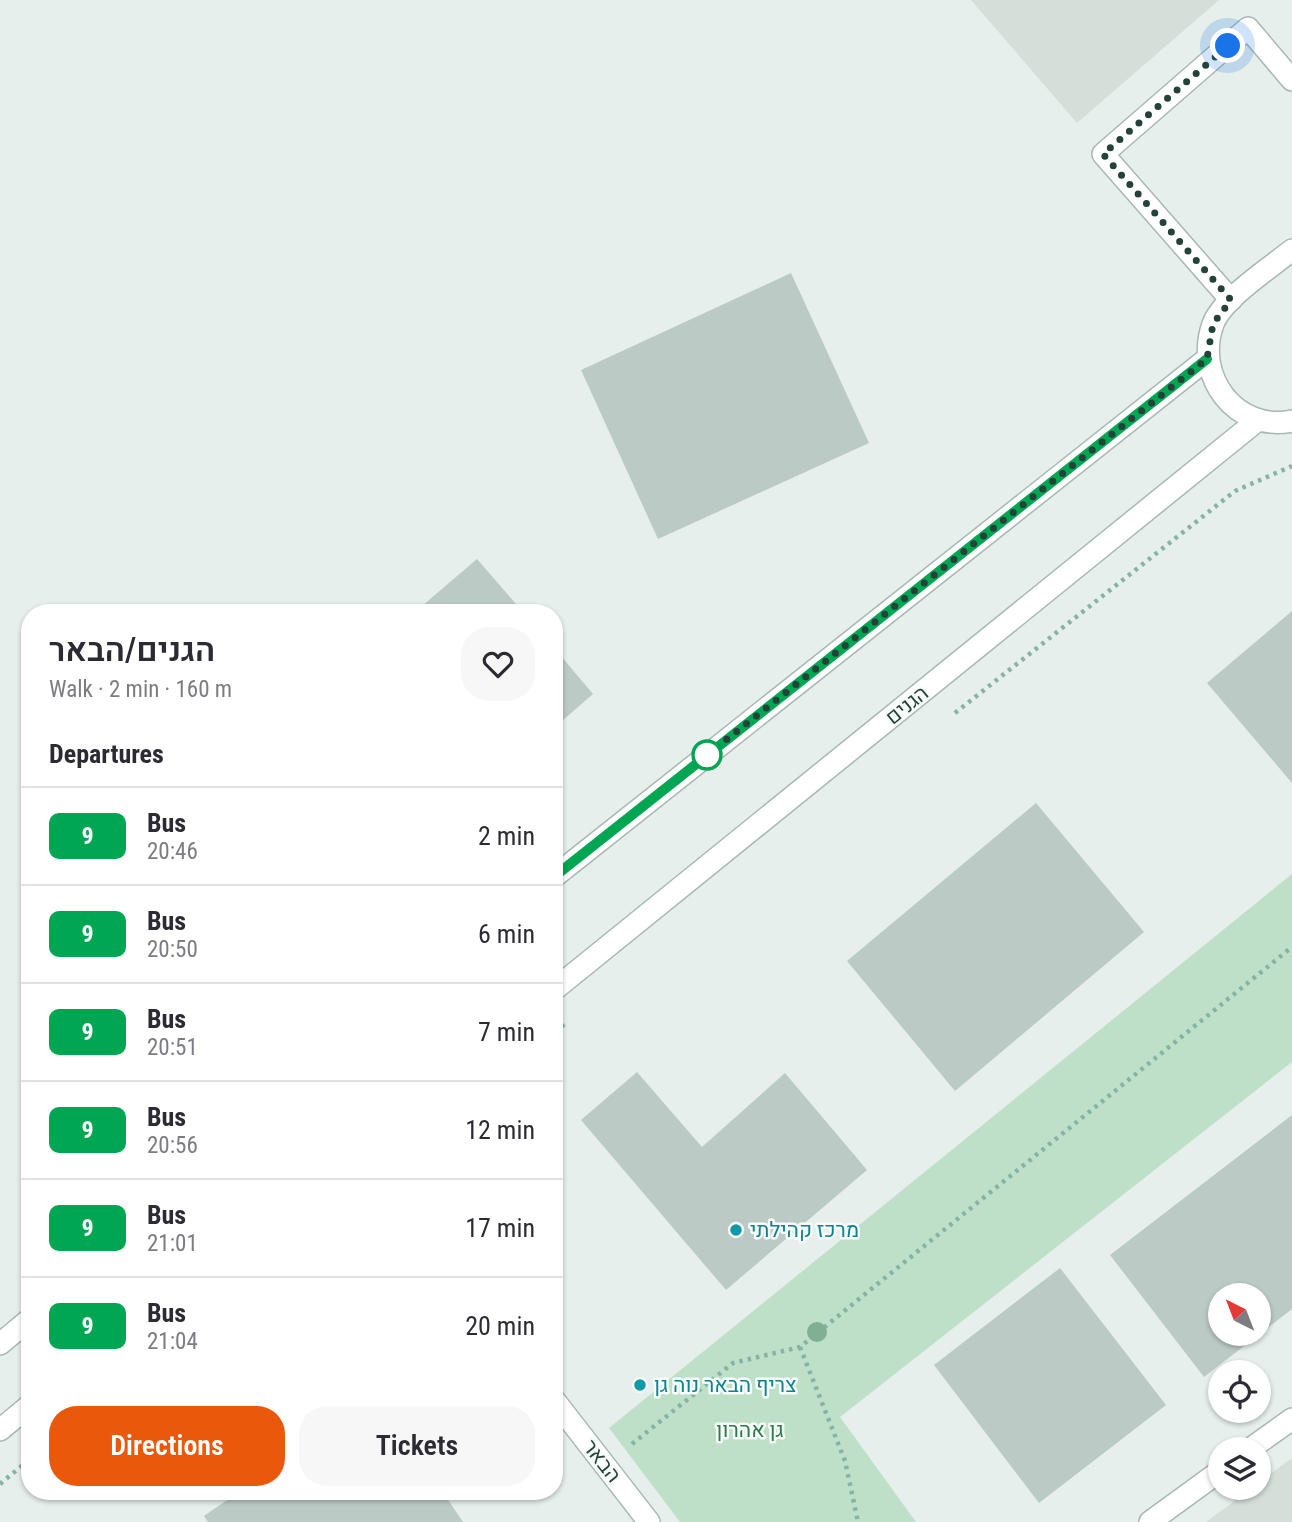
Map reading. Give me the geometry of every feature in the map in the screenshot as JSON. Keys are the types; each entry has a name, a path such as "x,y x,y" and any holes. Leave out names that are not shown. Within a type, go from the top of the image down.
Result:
{"street":[{"path":"1231,300 1103,154 1248,28 1292,80"},
{"path":"1292,250 1231,300 1213,324 1207,359 1214,382 1230,404 1258,420 1282,423 1292,421"},
{"path":"563,870 1207,359"},
{"name":"הגנים","path":"563,983 1258,420"},
{"path":"0,1344 21,1326"},
{"name":"הבאר","path":"563,1411 649,1522"},
{"path":"0,1430 21,1412"},
{"path":"1267,1437 1292,1419"},
{"path":"1150,1522 1208,1480"}],"path":[{"path":"954,714 1234,491 1292,466"},
{"path":"605,1465 733,1363 800,1347 1292,947"},
{"path":"563,1025 576,1014"},
{"path":"800,1347 845,1461 858,1522"},
{"path":"0,1483 21,1466"}],"shaded area":[{"path":"971,0 1219,0 1077,123"},
{"path":"1292,1458 1292,1522 1206,1522 1236,1500 1271,1500 1271,1473"}],"green space":[{"name":"גן אהרון","path":"1292,874 1292,1062 840,1417 916,1522 680,1522 609,1428"}],"building":[{"path":"791,273 869,443 658,539 581,370"},
{"path":"477,559 516,604 424,604"},
{"path":"1292,611 1292,783 1207,683"},
{"path":"563,658 593,694 563,720"},
{"path":"1036,803 1144,932 955,1091 847,961"},
{"name":"מרכז קהילתי","path":"637,1072 702,1147 785,1073 867,1170 726,1290 581,1120"},
{"path":"1292,1115 1292,1309 1271,1325 1271,1283 1208,1283 1208,1346 1244,1346 1226,1360 1208,1360 1208,1374 1204,1377 1110,1255"},
{"path":"1060,1268 1166,1405 1039,1503 934,1365"},
{"path":"227,1500 448,1500 463,1522 208,1522 204,1516"}],"bus line":[{"name":"9","path":"563,870 1207,359"}],"place":[{"name":"מרכז קהילתי","path":"736,1230"},
{"name":"צריף הבאר נוה גן","path":"640,1385"}],"route":[{"path":"707,755 1207,359 1213,324 1231,300 1103,154 1228,46"}]}
